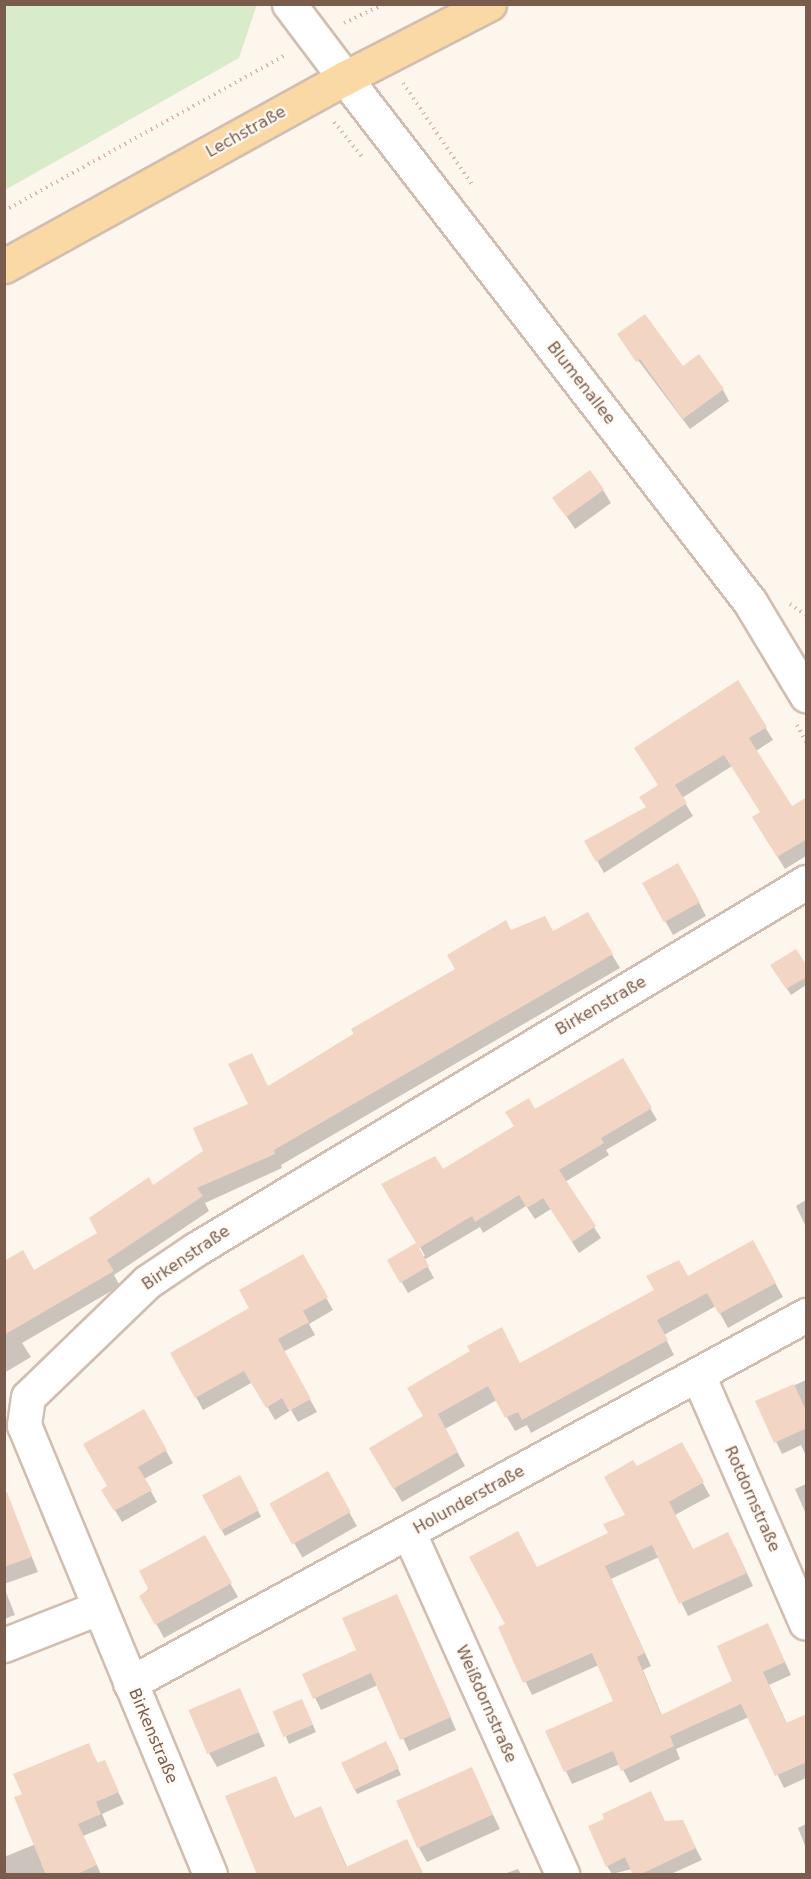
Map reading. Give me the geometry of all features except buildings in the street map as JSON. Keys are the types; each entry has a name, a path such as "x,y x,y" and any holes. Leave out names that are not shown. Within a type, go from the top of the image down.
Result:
{"main road":[{"name":"Lechstraße","path":"4,266 345,78 489,4"}],"street":[{"name":"Blumenallee","path":"289,4 750,602 807,696"},
{"name":"Birkenstraße","path":"210,1875 24,1425 28,1397 147,1282 195,1249 807,882"},
{"name":"Holunderstraße","path":"130,1683 807,1315"},
{"name":"Rotdornstraße","path":"698,1375 807,1623"},
{"name":"Weißdornstraße","path":"409,1533 562,1875"},
{"path":"4,1645 99,1608"}],"path":[{"path":"4,211 314,39 384,4"}],"green space":[{"path":"257,4 239,58 5,190 5,5"}]}
